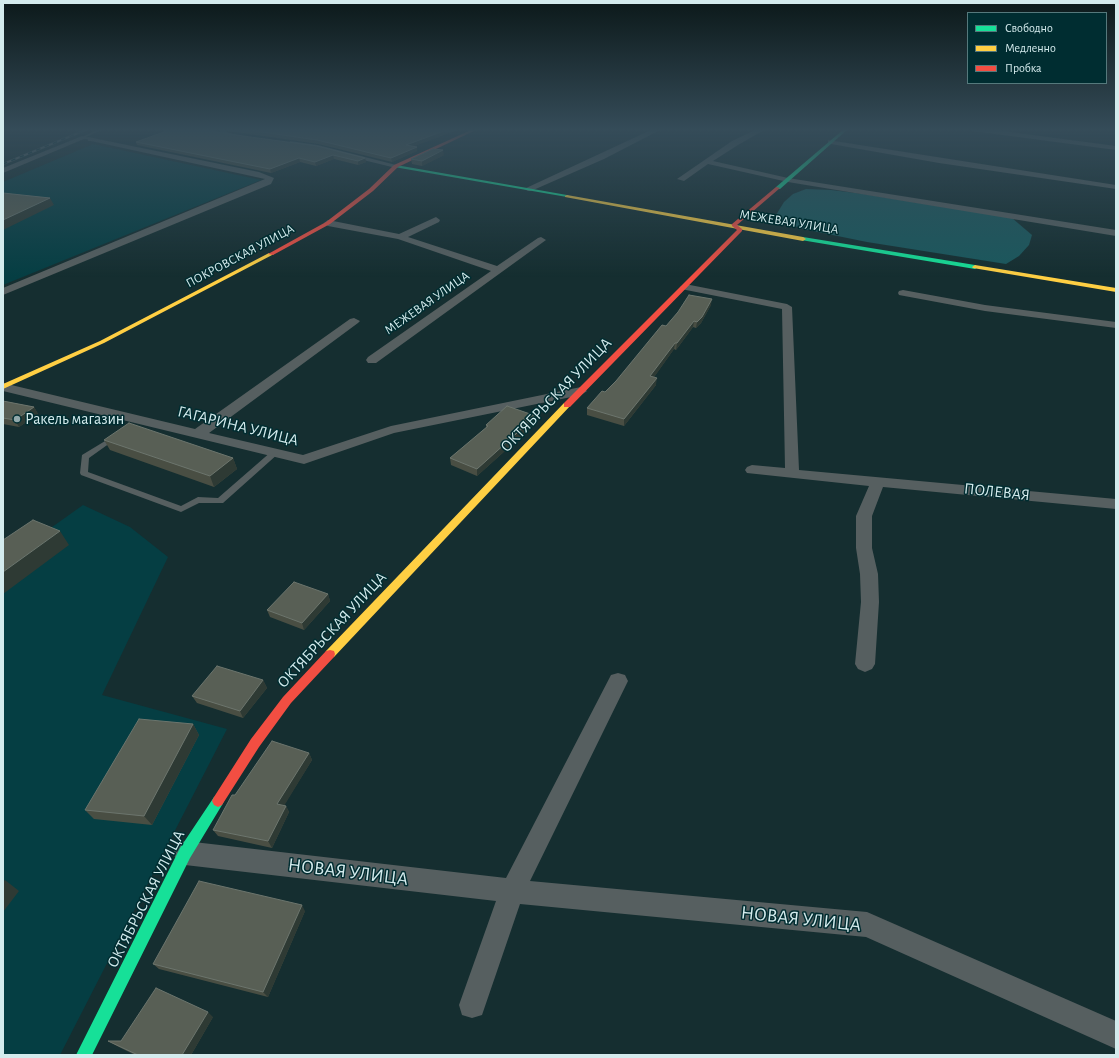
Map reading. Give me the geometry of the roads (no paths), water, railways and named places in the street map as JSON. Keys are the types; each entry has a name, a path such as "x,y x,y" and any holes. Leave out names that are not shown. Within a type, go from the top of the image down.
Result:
{"street":[{"path":"3,292 268,182 270,178"},
{"name":"ПОКРОВСКАЯ УЛИЦА","path":"3,387 102,342 266,257 328,222 371,190 383,178"},
{"name":"МЕЖЕВАЯ УЛИЦА","path":"467,178 737,228 1116,290"},
{"path":"528,189 553,178"},
{"path":"781,178 1116,233"},
{"path":"1057,178 1116,187"},
{"name":"ОКТЯБРЬСКАЯ УЛИЦА","path":"84,1055 185,853 254,743 288,700 368,613 581,391 740,230 734,225 788,180"},
{"path":"400,237 436,220"},
{"name":"МЕЖЕВАЯ УЛИЦА","path":"328,222 400,237 498,270"},
{"name":"МЕЖЕВАЯ УЛИЦА","path":"372,360 541,240"},
{"path":"684,287 787,307 792,474"},
{"path":"903,293 985,308 1116,325"},
{"path":"198,434 354,321"},
{"name":"ГАГАРИНА УЛИЦА","path":"3,387 304,460 391,430 581,391"},
{"name":"ПОЛЕВАЯ","path":"752,470 878,480 1116,504"},
{"path":"865,664 870,602 870,574 864,548 864,516 878,480"},
{"path":"472,1005 512,891 618,681"},
{"name":"НОВАЯ УЛИЦА","path":"185,853 512,891 867,925 1116,1035"}],"lane":[{"path":"141,420 85,457 84,473 181,509 198,500 220,501 275,453"}],"place":[{"name":"Ракель магазин","path":"17,419"}]}
